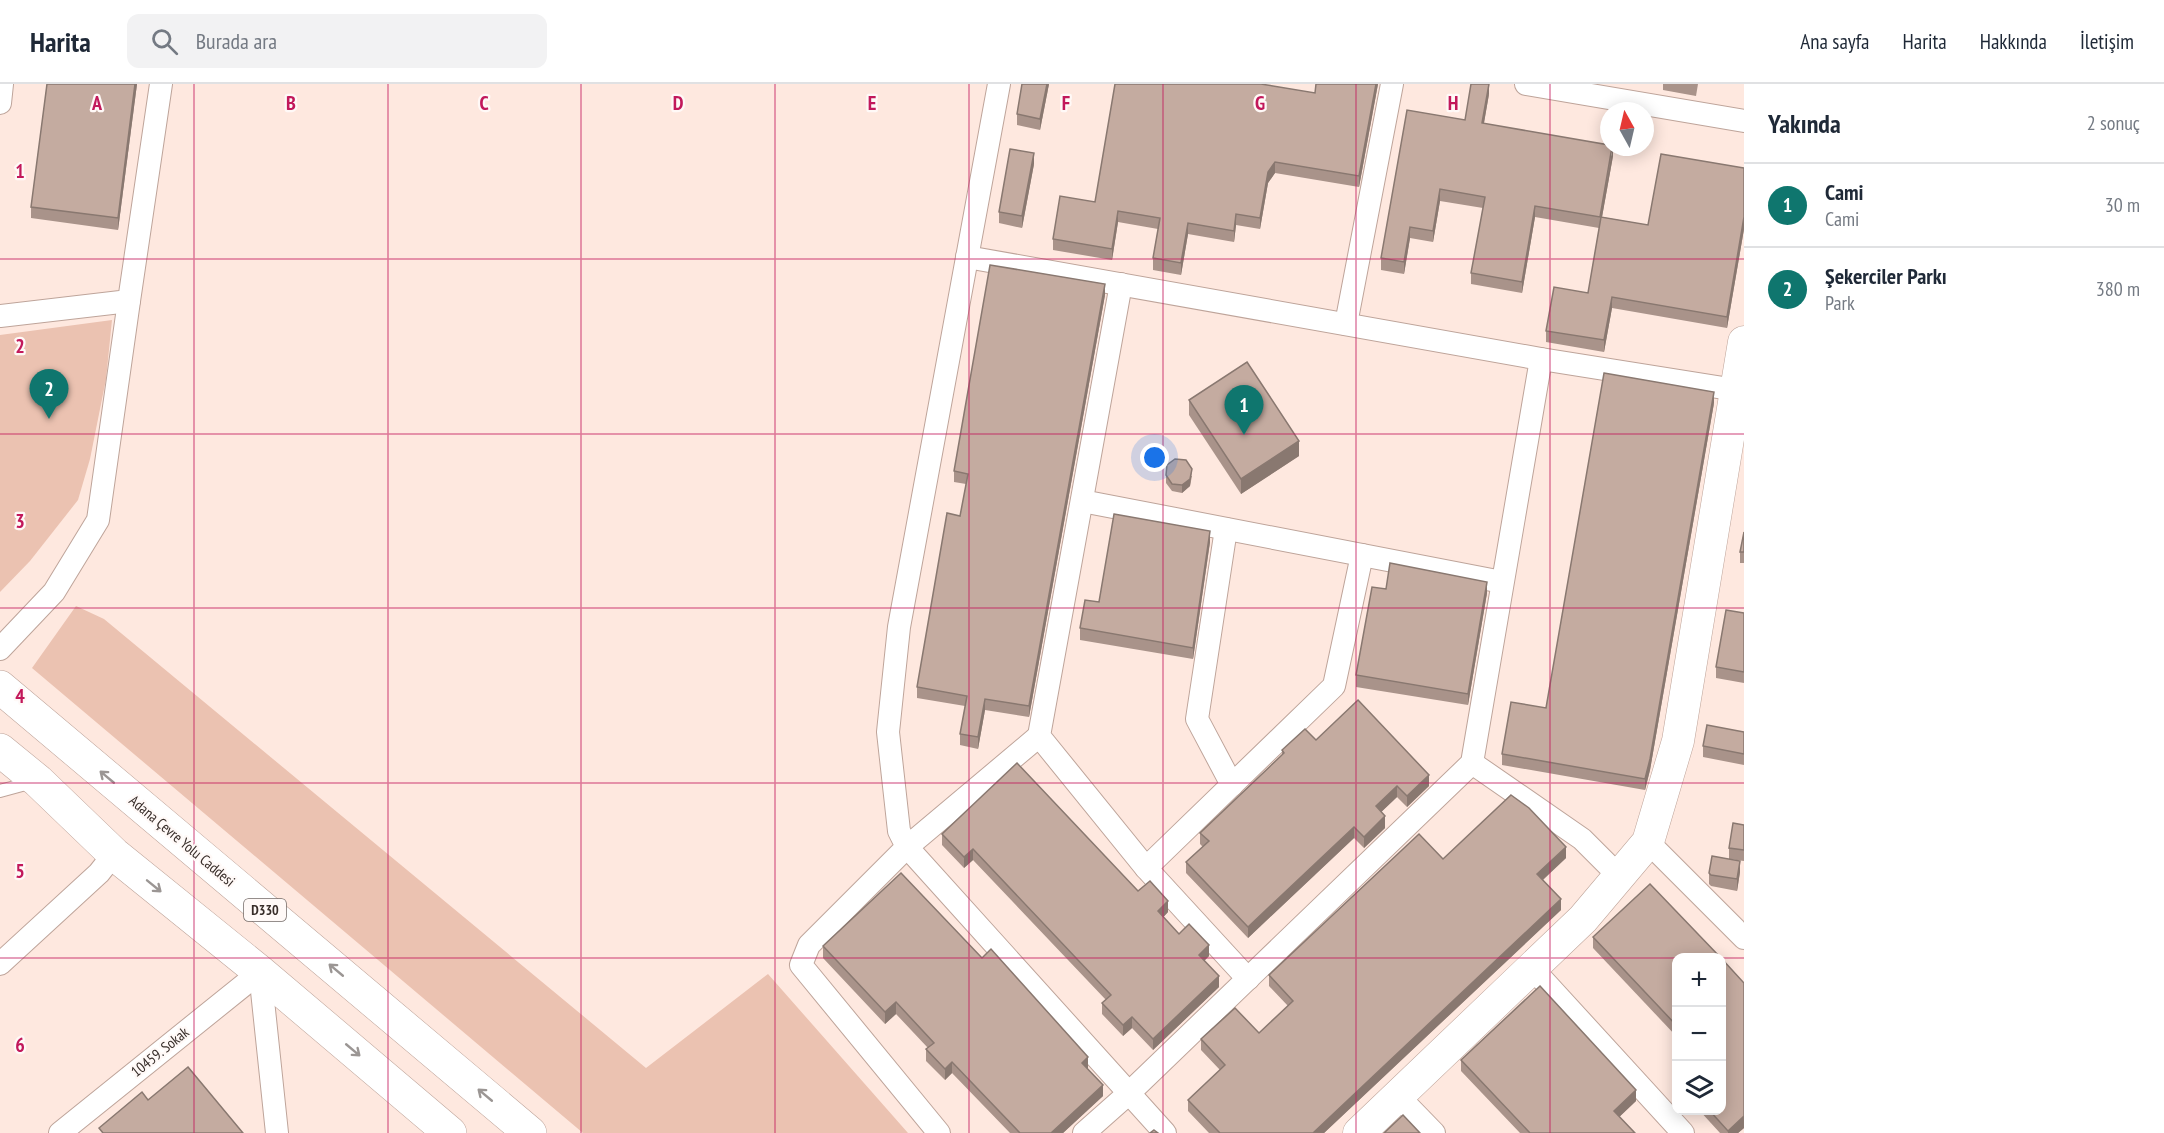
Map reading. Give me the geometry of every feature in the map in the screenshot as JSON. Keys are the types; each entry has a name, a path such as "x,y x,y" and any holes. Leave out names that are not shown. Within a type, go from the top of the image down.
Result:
{"highway":[{"name":"Adana Çevre Yolu Caddesi","path":"0,687 530,1133"},
{"path":"0,750 38,781 114,854 260,972 450,1133"}],"street":[{"path":"0,649 54,592 98,520 161,84"},
{"path":"999,84 899,627 888,732 899,831 907,847 1165,1133"},
{"path":"1346,324 1392,84"},
{"path":"1526,84 1744,121"},
{"path":"967,257 1541,359 1736,390"},
{"path":"939,1133 801,965 809,945 907,847 1039,736 1121,284"},
{"path":"0,316 129,301"},
{"path":"1359,1133 1583,919 1648,842 1678,741 1744,342"},
{"path":"1084,1133 1128,1094 1472,763 1541,359"},
{"path":"1082,501 1502,582"},
{"path":"1226,529 1197,719 1232,785"},
{"path":"1146,868 1334,686 1362,555"},
{"path":"1039,736 1146,868 1248,979"},
{"path":"1472,763 1582,839 1619,876"},
{"path":"1648,842 1744,938"},
{"path":"0,964 99,873 114,854"},
{"path":"1532,968 1683,1133"},
{"path":"260,972 276,1133"},
{"name":"10459. Sokak","path":"60,1133 260,972"},
{"path":"1398,1096 1434,1133"}],"lane":[{"path":"0,791 38,781"}],"shaded area":[{"path":"112,320 106,379 90,459 78,500 30,561 0,592 0,335"},
{"path":"76,606 104,619 646,1068 768,974 908,1133 583,1133 32,668"}],"building":[{"path":"47,84 135,84 118,218 31,207"},
{"path":"1022,84 1047,84 1040,119 1017,114"},
{"path":"1115,84 1261,84 1315,93 1316,84 1376,84 1359,176 1275,162 1268,172 1260,218 1236,214 1234,231 1188,223 1181,263 1153,258 1160,218 1118,211 1112,249 1053,239 1060,196 1095,202"},
{"path":"1471,84 1489,84 1482,123 1600,143 1600,156 1610,156 1600,217 1535,206 1522,282 1471,273 1485,197 1440,189 1433,231 1410,227 1404,262 1381,258 1407,110 1465,120"},
{"path":"1010,149 1034,153 1022,216 999,212"},
{"path":"1661,154 1744,168 1744,217 1727,317 1612,297 1604,340 1546,331 1554,287 1588,293 1601,217 1648,225"},
{"path":"990,265 1105,284 1029,706 985,699 978,737 960,734 967,696 917,687 947,513 960,516 968,474 954,471"},
{"path":"1247,362 1299,441 1241,479 1189,400"},
{"path":"1604,373 1714,392 1645,779 1502,754 1511,702 1546,708"},
{"path":"1175,459 1186,460 1192,469 1190,479 1182,485 1172,484 1166,475 1167,465"},
{"path":"1114,514 1210,531 1193,648 1080,628 1085,600 1099,602"},
{"path":"1744,532 1744,552 1740,552"},
{"path":"1390,563 1487,582 1468,694 1356,675 1372,587 1386,589"},
{"path":"1726,610 1744,613 1744,672 1716,667"},
{"path":"1358,700 1429,775 1407,796 1397,786 1376,806 1385,816 1364,837 1354,827 1248,927 1186,862 1209,841 1200,833 1284,753 1282,750 1305,729 1316,740"},
{"path":"1707,725 1744,732 1744,754 1703,746"},
{"path":"1017,763 1138,891 1150,881 1168,901 1158,911 1179,934 1189,924 1209,945 1199,955 1219,976 1153,1039 1132,1017 1123,1025 1102,1003 1111,995 973,849 964,857 942,834"},
{"path":"1511,795 1529,808 1566,847 1537,874 1561,899 1313,1133 1220,1133 1188,1100 1225,1065 1201,1039 1235,1008 1259,1033 1293,1001 1269,975 1419,834 1443,859"},
{"path":"1733,823 1744,825 1744,850 1729,848"},
{"path":"1712,856 1740,861 1737,879 1711,875 1709,873"},
{"path":"901,873 982,958 991,949 1088,1057 1082,1063 1103,1085 1051,1133 1020,1133 952,1062 945,1069 926,1049 934,1043 896,1002 885,1012 823,946"},
{"path":"1650,884 1716,953 1672,953 1672,1021 1593,937"},
{"path":"1726,963 1744,983 1744,1116 1728,1131 1714,1115 1726,1115"},
{"path":"1540,986 1636,1090 1614,1111 1635,1133 1530,1133 1461,1060"},
{"path":"188,1067 243,1133 103,1133 99,1128 142,1092 148,1100"},
{"path":"1403,1115 1420,1133 1384,1133"}],"place":[{"name":"Şekerciler Parkı","path":"49,419"},
{"name":"Cami","path":"1244,435"}]}
